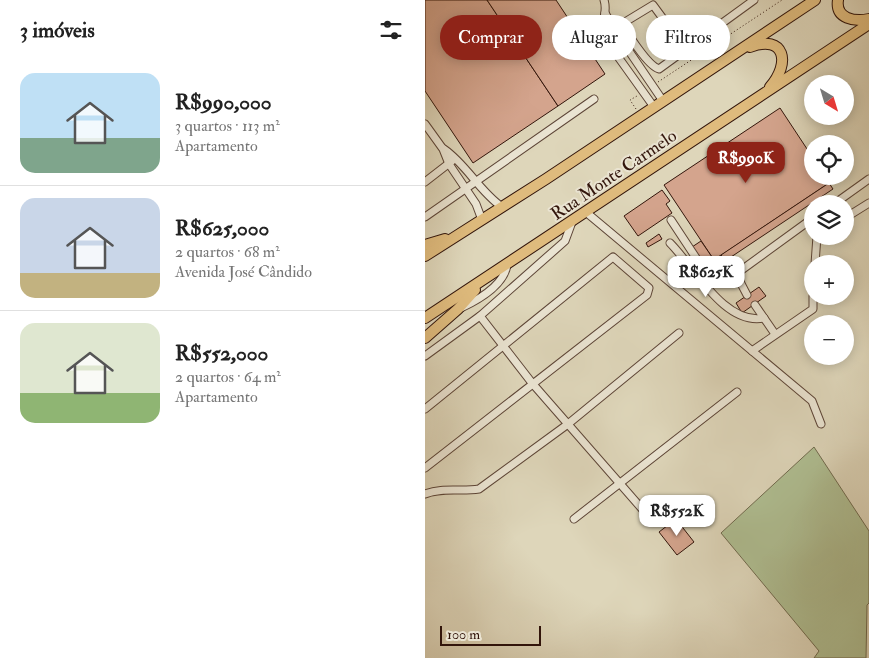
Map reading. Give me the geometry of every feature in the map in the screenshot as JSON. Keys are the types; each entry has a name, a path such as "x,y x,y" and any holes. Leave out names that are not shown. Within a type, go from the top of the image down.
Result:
{"highway":[{"name":"Rua Monte Carmelo","path":"425,256 815,0"},
{"path":"838,0 839,10 848,19 860,21 869,19"},
{"name":"Rua Monte Carmelo","path":"425,318 507,268 869,24"},
{"path":"738,52 765,44 772,45 779,50 783,57 781,72 761,96"},
{"path":"425,245 455,236"},
{"path":"425,338 458,309 483,281"}],"street":[{"path":"604,0 605,15"},
{"path":"730,18 754,0"},
{"path":"646,58 625,26 625,22 650,5 655,6 661,15"},
{"path":"636,56 641,52"},
{"path":"621,60 654,107"},
{"path":"624,64 631,60"},
{"path":"635,60 663,101"},
{"path":"648,60 654,67 659,69 672,60"},
{"path":"425,217 594,98"},
{"path":"425,124 443,149 449,164 466,187 476,204 482,220"},
{"path":"443,149 457,158 487,197 502,207"},
{"path":"425,182 457,158"},
{"path":"847,195 869,179"},
{"path":"854,212 869,203"},
{"path":"587,213 812,401 821,424"},
{"path":"671,220 711,279 721,283 804,224"},
{"path":"425,356 480,316 565,241 573,222"},
{"path":"670,243 681,254 705,287 736,313 753,320 764,318"},
{"path":"425,409 613,258 649,288 647,294 425,468"},
{"path":"458,309 473,302 502,279 507,268 521,280"},
{"path":"735,274 747,295"},
{"path":"755,305 775,334"},
{"path":"752,351 813,309 813,305"},
{"path":"480,316 533,383 650,518"},
{"path":"425,494 441,490 467,491 479,489 568,424 679,333"},
{"path":"574,519 737,392"}],"path":[{"path":"652,86 782,0"},
{"path":"641,116 630,100 644,91"}],"green space":[{"path":"814,447 869,531 869,603 867,605 866,658 814,658 819,651 721,533"}],"building":[{"path":"425,0 487,0 497,15 440,15 440,60 527,60 558,106 473,163 425,91"},
{"path":"487,0 556,0 566,15 552,15 552,60 596,60 605,74 558,106 527,60 542,60 542,15 497,15"},
{"path":"780,108 804,144 804,185 826,185 811,195 804,195 804,200 714,260 664,185"},
{"path":"826,185 830,185 833,189 824,195 811,195"},
{"path":"662,190 670,201 666,204 672,213 638,236 624,216"},
{"path":"804,200 804,208 725,261 721,255"},
{"path":"659,234 662,239 648,247 646,243"},
{"path":"701,241 714,260 721,255 726,262 709,273 692,247"},
{"path":"759,287 766,296 742,313 736,303"},
{"path":"676,519 694,542 677,555 659,532"}]}
